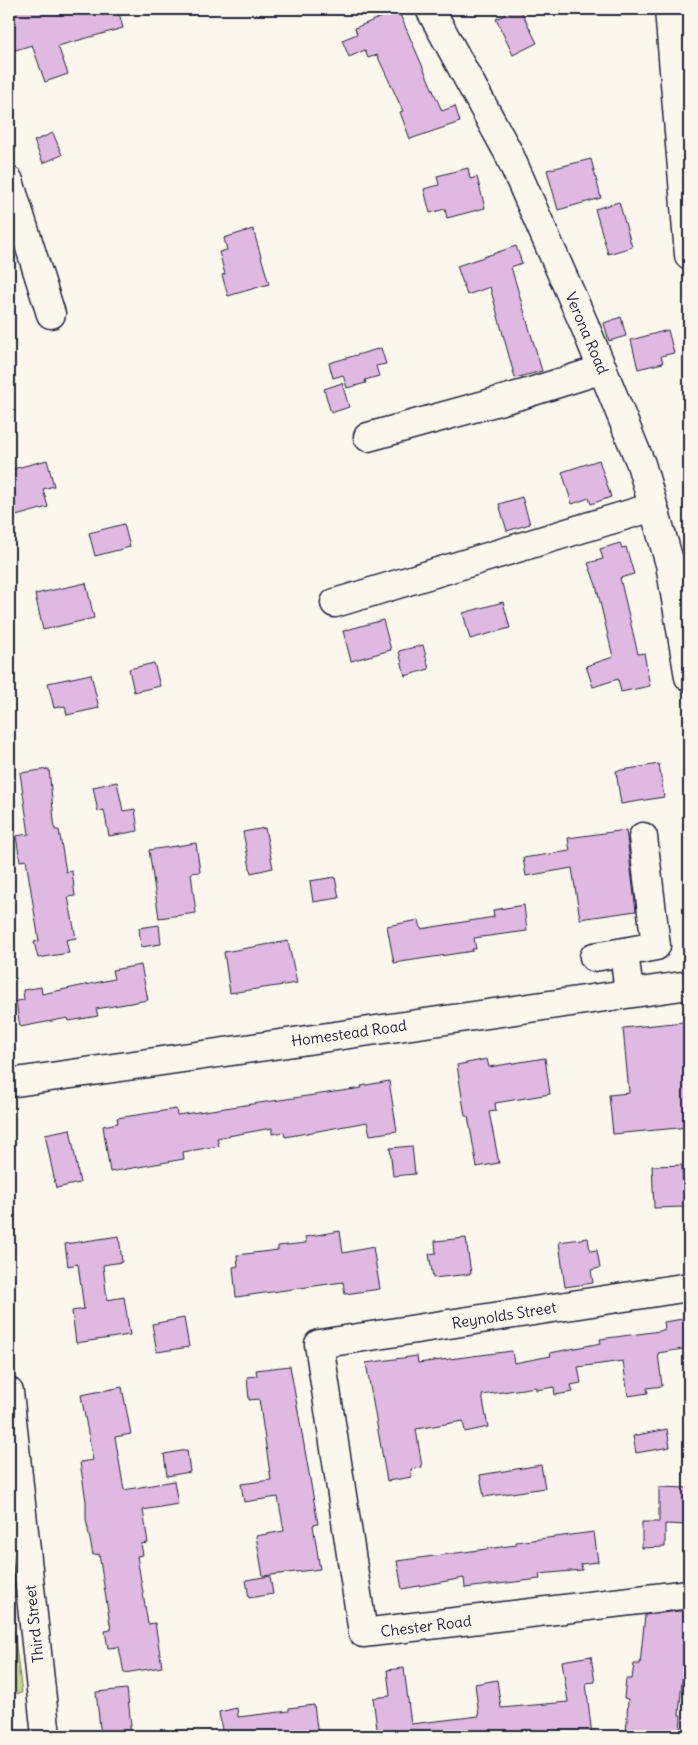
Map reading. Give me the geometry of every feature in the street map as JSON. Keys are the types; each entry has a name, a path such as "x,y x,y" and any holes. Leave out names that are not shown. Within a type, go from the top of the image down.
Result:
{"street":[{"name":"Verona Road","path":"430,9 508,152 603,369 641,464 670,564 689,677"},
{"path":"669,9 689,255"},
{"path":"9,181 51,314"},
{"path":"368,437 524,394 603,369"},
{"path":"335,602 653,507"},
{"path":"594,957 656,946 643,837"},
{"path":"624,952 629,993"},
{"name":"Homestead Road","path":"9,1083 689,985"},
{"name":"Reynolds Street","path":"319,1344 689,1287"},
{"name":"Chester Road","path":"319,1344 363,1634 689,1594"},
{"name":"Third Street","path":"9,1392 15,1512 46,1736"}],"green space":[{"path":"9,1594 22,1693 9,1694"}],"building":[{"path":"9,9 118,9 123,28 58,46 68,74 45,82 32,45 9,52"},
{"path":"520,9 537,43 513,55 496,19"},
{"path":"398,10 442,111 455,106 460,122 410,139 400,112 403,111 377,55 368,58 365,50 349,57 342,40 357,34 355,28"},
{"path":"53,133 62,155 43,163 34,141"},
{"path":"591,159 601,198 558,210 547,170"},
{"path":"468,168 470,179 477,177 485,208 447,218 445,209 430,213 424,189 439,185 437,176"},
{"path":"619,202 632,247 608,254 595,209"},
{"path":"253,229 269,284 228,296 222,275 225,274 219,252 227,250 224,238"},
{"path":"516,246 522,263 511,267 542,371 515,378 490,287 467,295 457,266"},
{"path":"621,317 626,336 609,341 604,323"},
{"path":"668,330 674,353 661,356 663,363 638,369 631,340"},
{"path":"381,348 386,364 376,366 379,376 365,380 366,383 347,388 343,375 333,378 329,363"},
{"path":"342,383 349,407 331,413 324,389"},
{"path":"47,460 54,486 43,489 48,507 9,518 9,470"},
{"path":"599,460 611,497 591,504 589,498 572,504 562,472"},
{"path":"522,497 530,524 507,531 499,504"},
{"path":"124,524 130,547 95,556 89,533"},
{"path":"620,543 622,548 626,547 634,574 620,578 638,654 644,653 650,686 621,692 618,679 593,687 586,666 613,657 596,585 588,563 603,559 600,549"},
{"path":"86,583 94,618 43,630 35,594"},
{"path":"503,602 510,628 470,639 463,613"},
{"path":"383,620 391,650 351,661 343,631"},
{"path":"423,645 429,669 405,676 399,651"},
{"path":"154,663 160,686 134,692 129,669"},
{"path":"91,674 99,708 67,715 65,706 54,708 48,683"},
{"path":"659,764 664,797 621,804 616,771"},
{"path":"49,769 55,830 59,830 66,872 72,871 75,896 68,897 76,938 66,940 69,953 38,958 34,942 39,941 26,860 20,861 16,836 29,834 20,773"},
{"path":"117,782 123,811 135,809 138,831 109,836 104,810 98,812 93,787"},
{"path":"265,828 273,868 251,873 243,832"},
{"path":"626,830 636,911 580,919 572,868 526,876 523,858 570,851 568,838"},
{"path":"196,843 200,872 191,873 196,913 159,918 149,850"},
{"path":"335,877 339,898 313,902 310,881"},
{"path":"524,905 527,931 474,938 476,949 472,949 473,951 394,963 387,926 419,920 421,929 494,917 493,910"},
{"path":"159,925 161,944 141,947 139,928"},
{"path":"288,941 297,983 230,993 224,952"},
{"path":"141,965 148,1000 96,1009 98,1016 69,1021 68,1018 20,1027 16,1001 24,1000 23,990 41,987 42,994 114,979 112,970"},
{"path":"684,1022 689,1075 689,1127 613,1134 609,1095 629,1093 623,1028"},
{"path":"545,1058 550,1094 495,1103 496,1111 489,1112 499,1163 477,1167 468,1116 465,1116 457,1065 487,1059 489,1067"},
{"path":"389,1081 397,1131 370,1135 367,1122 285,1137 284,1132 272,1134 272,1128 217,1138 219,1146 183,1152 184,1159 110,1172 103,1126 118,1123 117,1118 176,1109 177,1115 362,1088 361,1086"},
{"path":"70,1129 80,1183 56,1188 45,1134"},
{"path":"412,1146 415,1174 393,1176 390,1148"},
{"path":"682,1165 684,1207 654,1208 652,1166"},
{"path":"340,1231 343,1253 373,1247 380,1289 345,1294 343,1282 236,1297 233,1267 238,1266 237,1255 278,1250 278,1246 306,1243 305,1237"},
{"path":"119,1236 122,1262 103,1265 107,1300 124,1297 130,1335 76,1343 72,1311 84,1309 78,1264 68,1266 65,1244"},
{"path":"466,1238 471,1274 433,1278 429,1254 436,1253 435,1241"},
{"path":"588,1238 590,1251 597,1250 600,1268 591,1270 593,1283 565,1287 559,1242"},
{"path":"184,1318 189,1347 157,1352 152,1324"},
{"path":"689,1318 689,1348 658,1353 662,1386 647,1388 648,1393 628,1396 623,1361 578,1367 581,1383 571,1385 573,1392 555,1395 554,1387 536,1390 536,1387 482,1395 488,1427 465,1432 463,1421 416,1429 422,1467 411,1469 412,1477 387,1481 366,1363 417,1356 418,1363 512,1351 514,1363 551,1356 550,1353 601,1343 600,1339 660,1331 665,1329 664,1322"},
{"path":"290,1366 318,1524 313,1525 320,1569 263,1576 256,1536 284,1531 278,1497 244,1502 241,1484 271,1480 259,1399 249,1400 247,1377 257,1376 256,1370"},
{"path":"122,1387 131,1434 115,1437 124,1490 174,1481 178,1504 143,1510 148,1543 141,1544 143,1555 137,1556 148,1624 155,1623 162,1667 124,1673 119,1647 108,1648 105,1631 111,1630 99,1554 93,1555 86,1519 86,1501 80,1462 93,1460 81,1395"},
{"path":"667,1429 670,1447 636,1453 633,1436"},
{"path":"187,1450 190,1472 167,1476 164,1454"},
{"path":"541,1465 545,1488 484,1497 480,1475"},
{"path":"659,1487 689,1488 689,1525 665,1524 665,1547 642,1548 642,1522 659,1522"},
{"path":"594,1532 598,1562 581,1564 582,1570 539,1574 540,1579 465,1588 464,1578 402,1589 397,1561 516,1545 516,1542"},
{"path":"270,1576 273,1594 249,1598 246,1580"},
{"path":"679,1611 689,1612 689,1647 685,1646 679,1715 681,1715 680,1736 626,1736 628,1699 624,1698 626,1679 632,1679 634,1664 640,1664 645,1615"},
{"path":"591,1656 595,1682 586,1683 592,1736 378,1736 373,1698 390,1696 387,1670 404,1668 411,1724 479,1716 475,1684 497,1680 501,1708 568,1702 562,1661"},
{"path":"127,1689 131,1726 129,1727 130,1736 101,1736 96,1692"},
{"path":"314,1705 318,1736 223,1736 219,1712 237,1708 238,1717 289,1711 289,1708"}]}
